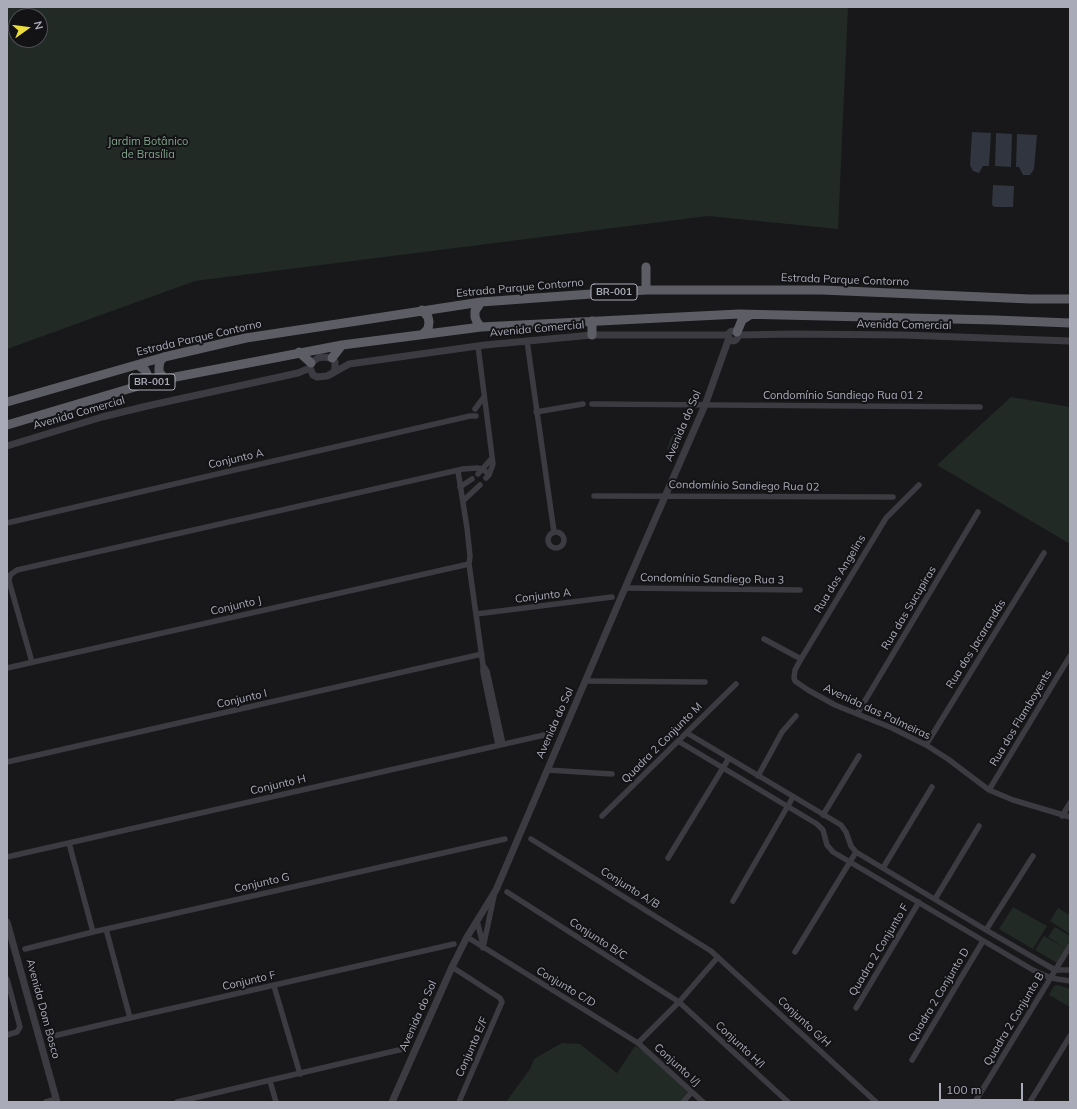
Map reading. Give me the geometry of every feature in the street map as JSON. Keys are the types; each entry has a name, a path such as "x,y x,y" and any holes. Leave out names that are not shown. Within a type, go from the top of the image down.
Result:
{"highway":[{"path":"646,267 646,290"},
{"name":"Estrada Parque Contorno","path":"7,402 164,357 246,338 481,302 646,290 822,290 1016,298 1070,298"},
{"path":"481,302 475,311 475,317 481,327"},
{"path":"422,310 428,317 429,322 428,329 423,334"},
{"path":"733,335 742,320 750,314"},
{"name":"BR-001","path":"7,425 165,379 299,352 481,327 592,320 750,314 1070,323"},
{"path":"728,315 732,322 733,335"},
{"path":"592,320 592,335"},
{"path":"334,362 342,345"},
{"path":"299,352 312,368"},
{"path":"164,357 160,361 159,372 165,379"},
{"path":"138,365 145,370 147,374 145,384"}],"street":[{"name":"Avenida Comercial","path":"7,446 102,417 298,373 312,368 318,358 326,357 334,362 349,364 478,346 592,335 903,335 1070,341"},
{"name":"Avenida do Sol","path":"392,1102 452,966 478,918 496,890 705,405 726,347 733,335"},
{"path":"527,341 532,367 536,412 554,532"},
{"path":"478,346 484,397 477,414 493,464 487,476 483,469"},
{"path":"333,373 334,362"},
{"name":"Avenida Comercial","path":"312,368 322,377 349,364"},
{"path":"477,414 484,397"},
{"path":"536,412 583,404"},
{"name":"Condomínio Sandiego Rua 01 2","path":"592,404 980,407"},
{"name":"Conjunto A","path":"7,523 477,414"},
{"path":"478,474 492,458"},
{"path":"32,662 10,581 10,575 16,570 458,471 478,468 483,469"},
{"path":"458,471 470,556 469,564 482,654 483,672 500,745"},
{"path":"460,487 472,479"},
{"path":"463,501 480,485"},
{"name":"Rua dos Angelins","path":"795,681 794,674 801,659 886,518 919,485"},
{"name":"Condomínio Sandiego Rua 02","path":"594,496 665,495 893,498"},
{"name":"Rua das Sucupiras","path":"857,714 978,512"},
{"name":"Rua dos Jacarandás","path":"926,745 1044,553"},
{"name":"Conjunto J","path":"7,668 469,564"},
{"name":"Condomínio Sandiego Rua 3","path":"625,588 800,590"},
{"name":"Conjunto A","path":"476,614 612,597"},
{"path":"764,639 801,659"},
{"name":"Conjunto I","path":"7,762 482,654"},
{"name":"Rua dos Flamboyents","path":"988,790 1070,656"},
{"path":"586,681 705,682"},
{"name":"Avenida das Palmeiras","path":"795,681 835,705 892,728 926,745 948,759 988,790 1013,800 1066,814"},
{"name":"Quadra 2 Conjunto M","path":"602,816 736,684"},
{"path":"758,776 782,732 796,716"},
{"name":"Conjunto H","path":"7,857 553,732"},
{"path":"687,732 841,825 846,832 851,846 856,852 1055,970 1070,970"},
{"path":"678,741 820,827 829,849 1033,970 1070,985"},
{"path":"823,815 858,756"},
{"path":"668,858 729,758"},
{"path":"547,770 612,774"},
{"path":"883,868 932,787"},
{"path":"733,901 793,797"},
{"path":"1066,814 1070,802"},
{"path":"935,899 980,826"},
{"name":"Conjunto G","path":"25,949 92,932 505,839"},
{"name":"Conjunto A/B","path":"531,839 702,945 718,957"},
{"path":"69,843 92,932"},
{"path":"795,952 856,852"},
{"path":"986,930 1033,856"},
{"path":"900,891 906,882"},
{"path":"483,946 496,890"},
{"name":"Conjunto B/C","path":"507,892 679,1002"},
{"name":"Quadra 2 Conjunto F","path":"856,1008 919,902"},
{"path":"957,925 963,916"},
{"path":"483,946 478,918 486,918 488,923"},
{"name":"Avenida Dom Bosco","path":"7,922 56,1101"},
{"path":"106,929 130,1018"},
{"name":"Conjunto C/D","path":"467,938 483,946 638,1043"},
{"name":"Quadra 2 Conjunto D","path":"912,1060 983,941"},
{"name":"Conjunto F","path":"49,1037 454,944"},
{"name":"Quadra 2 Conjunto B","path":"975,1102 1070,946"},
{"path":"638,1043 679,1002 718,957"},
{"name":"Conjunto G/H","path":"718,957 876,1102"},
{"name":"Conjunto E/F","path":"452,966 501,1000 502,1004 458,1102"},
{"path":"1050,978 1070,981"},
{"path":"7,979 19,1024 19,1030 15,1033 7,1035"},
{"path":"274,986 300,1074"},
{"name":"Conjunto H/I","path":"679,1002 788,1102"},
{"path":"1030,1102 1070,1036"},
{"name":"Conjunto I/J","path":"638,1043 703,1102"},
{"path":"177,1102 403,1049"},
{"path":"270,1080 276,1102"},
{"path":"683,1102 692,1092"},
{"path":"46,1102 56,1101"}],"green space":[{"name":"Jardim Botânico de Brasília","path":"7,7 848,7 838,229 708,216 195,281 7,349"},
{"path":"1011,397 1070,407 1070,544 937,465"},
{"path":"674,430 684,434 678,452 667,449"},
{"path":"1013,907 1047,926 1033,949 999,929"},
{"path":"1058,908 1070,915 1070,934 1050,921"},
{"path":"1055,927 1070,936 1070,943 1066,949 1048,937"},
{"path":"1044,936 1066,949 1057,963 1035,950"},
{"path":"1058,985 1070,989 1070,1007 1049,995 1054,986"},
{"path":"562,1043 580,1044 617,1073 635,1046 644,1051 689,1092 682,1102 506,1102 530,1069 534,1059"}],"shaded area":[{"path":"972,132 991,133 989,166 983,166 979,173 973,171 970,165"},
{"path":"996,133 1012,134 1011,167 995,166"},
{"path":"1017,134 1037,135 1034,169 1030,175 1023,175 1019,167 1016,167"},
{"path":"993,185 1014,186 1013,207 993,206"}]}
